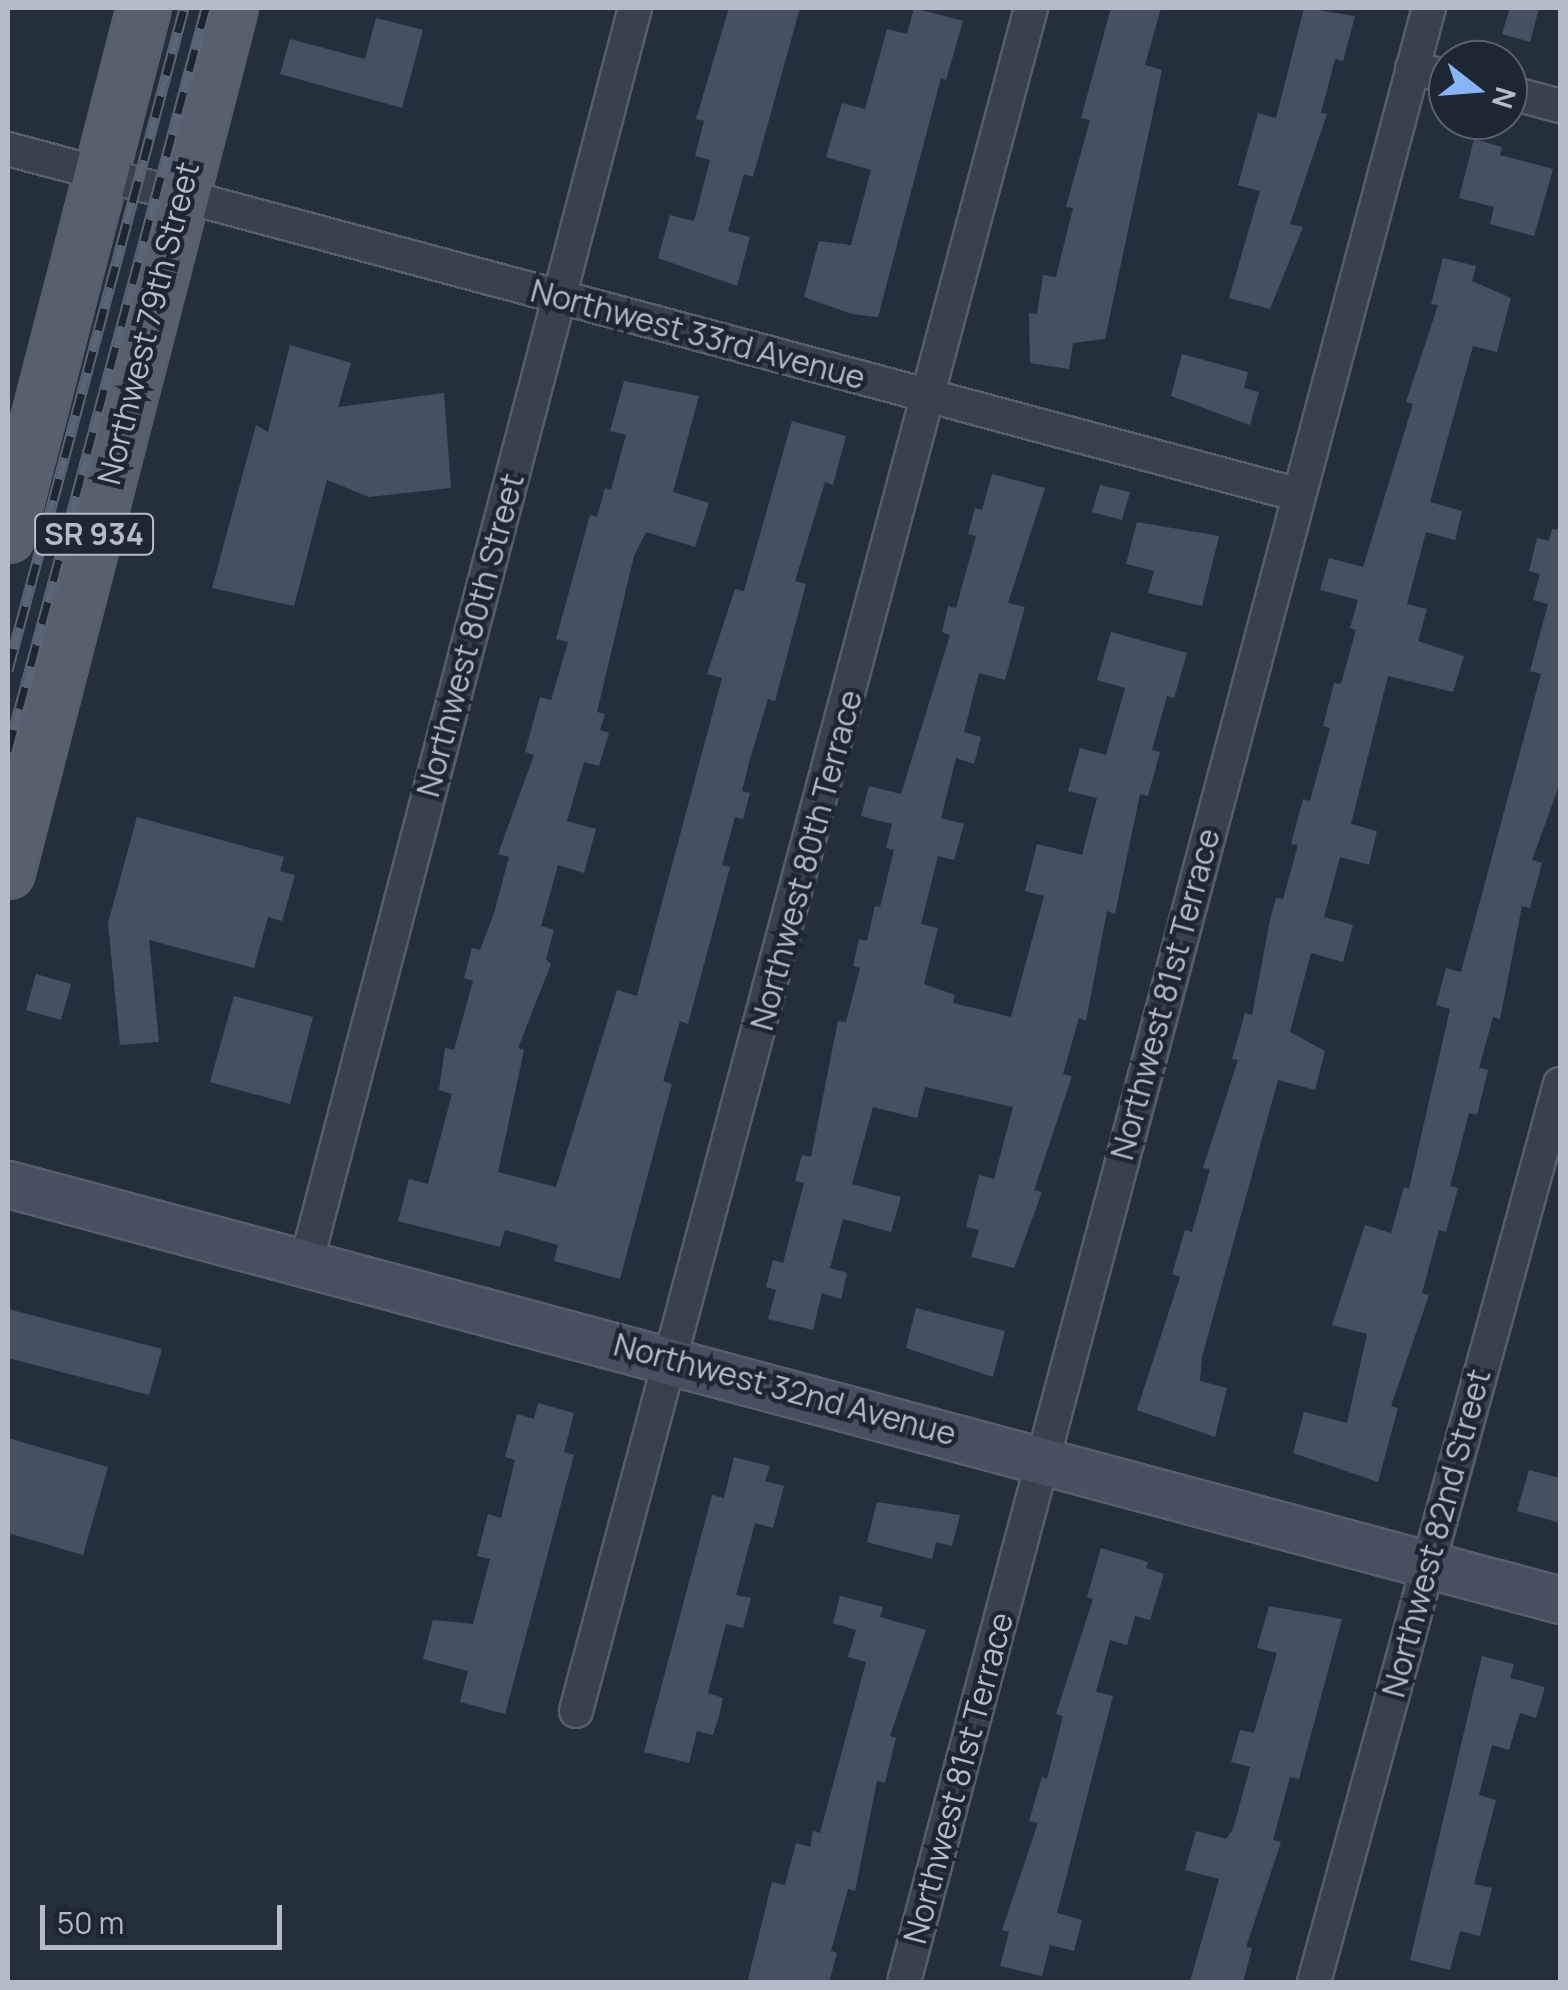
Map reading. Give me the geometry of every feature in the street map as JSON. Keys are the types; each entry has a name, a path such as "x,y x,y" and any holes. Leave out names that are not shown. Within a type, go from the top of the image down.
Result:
{"main road":[{"name":"SR 934","path":"8,536 144,8"},
{"name":"Northwest 79th Street","path":"8,872 231,8"},
{"name":"Northwest 32nd Avenue","path":"8,1184 1042,1457 1560,1600"}],"street":[{"name":"Northwest 80th Street","path":"306,1263 635,8"},
{"name":"Northwest 80th Terrace","path":"576,1712 674,1360 1031,8"},
{"name":"Northwest 81st Terrace","path":"904,1982 1296,494 1429,8"},
{"path":"1412,68 1428,72"},
{"path":"1528,97 1560,106"},
{"name":"Northwest 33rd Avenue","path":"8,149 1296,494"},
{"name":"Northwest 82nd Street","path":"1314,1982 1560,1084"}],"building":[{"path":"729,8 800,8 753,177 744,174 728,231 750,237 737,286 658,258 670,215 694,221 710,160 695,156 704,121 696,119"},
{"path":"914,8 963,21 946,80 941,78 878,317 852,314 804,297 819,241 851,245 871,170 826,157 842,103 865,109 887,29 907,34"},
{"path":"1111,8 1161,8 1145,65 1162,70 1105,339 1073,343 1069,369 1030,363 1029,313 1037,314 1043,275 1056,277 1073,208 1066,207 1090,120 1081,118"},
{"path":"1304,8 1355,16 1343,61 1335,59 1321,113 1327,114 1290,224 1303,227 1270,309 1229,298 1260,191 1238,185 1258,113 1276,118"},
{"path":"1510,8 1539,8 1530,42 1502,34"},
{"path":"376,18 423,30 402,108 280,74 290,39 365,59"},
{"path":"1474,140 1502,147 1500,155 1553,169 1534,236 1490,224 1494,207 1459,198"},
{"path":"1443,258 1476,266 1472,281 1511,298 1497,352 1473,346 1430,502 1462,511 1455,540 1426,532 1407,604 1427,609 1418,641 1464,656 1453,692 1388,676 1351,824 1377,831 1369,865 1340,857 1324,917 1353,925 1343,962 1311,953 1290,1032 1325,1051 1315,1090 1278,1080 1202,1357 1200,1381 1227,1388 1215,1437 1137,1410 1180,1277 1172,1274 1185,1230 1192,1232 1210,1169 1203,1168 1238,1060 1232,1059 1245,1013 1252,1015 1270,920 1276,898 1283,899 1298,845 1291,844 1303,799 1310,801 1330,728 1323,726 1334,683 1341,684 1356,630 1350,628 1358,600 1320,590 1329,558 1363,567 1413,404 1406,402 1438,305 1431,304"},
{"path":"290,345 351,363 338,407 444,393 451,488 369,497 327,480 294,606 212,588 256,425 268,432"},
{"path":"1182,354 1248,372 1244,388 1259,392 1250,425 1171,396"},
{"path":"624,381 699,396 673,492 709,503 695,547 646,532 634,556 597,712 605,714 600,730 609,733 599,766 584,762 567,821 596,829 584,873 558,865 541,926 554,930 546,959 551,964 518,1048 524,1050 498,1172 556,1187 617,990 637,996 722,678 707,674 735,589 744,591 792,421 846,436 833,485 825,482 795,581 806,584 775,701 768,699 750,759 742,791 750,793 743,819 735,817 722,865 730,867 688,1024 680,1021 663,1081 672,1084 620,1279 554,1261 558,1245 505,1230 500,1247 398,1221 409,1179 428,1184 452,1094 439,1090 445,1048 454,1050 473,981 464,978 472,948 480,950 494,913 509,857 498,854 534,755 525,752 540,697 551,700 568,642 556,639 590,515 597,517 605,488 611,490 626,435 610,431"},
{"path":"992,474 1045,488 1008,603 1025,607 1005,680 979,673 964,732 981,737 974,764 956,758 941,818 964,824 954,860 938,856 921,924 938,928 924,984 955,995 953,1003 1011,1017 1044,896 1025,891 1037,844 1082,855 1097,798 1068,791 1080,748 1106,755 1125,688 1097,680 1111,632 1187,653 1174,698 1167,696 1152,750 1160,752 1148,796 1140,794 1115,914 1107,911 1086,1021 1079,1018 1063,1074 1072,1076 1034,1190 1042,1192 1014,1268 971,1257 979,1230 966,1227 979,1175 994,1179 1013,1107 925,1087 917,1118 873,1107 852,1184 901,1197 891,1232 843,1219 830,1268 847,1273 841,1299 822,1293 813,1330 768,1319 776,1290 766,1287 773,1260 783,1263 804,1183 795,1181 802,1155 811,1157 838,1021 846,1022 860,968 853,966 859,939 867,941 894,850 886,848 892,824 861,816 869,786 901,794 950,635 942,632 948,606 956,608 976,536 968,534 975,508 982,510"},
{"path":"1100,485 1130,492 1122,520 1092,512"},
{"path":"1137,522 1219,536 1202,606 1148,593 1154,571 1126,564"},
{"path":"1552,529 1560,530 1560,783 1532,860 1542,863 1530,908 1522,906 1500,1019 1493,1017 1479,1068 1488,1070 1477,1115 1469,1113 1450,1186 1458,1188 1446,1232 1439,1230 1422,1293 1429,1295 1391,1406 1398,1408 1378,1482 1293,1453 1304,1412 1347,1423 1367,1334 1332,1325 1365,1225 1391,1233 1404,1187 1409,1189 1450,1009 1436,1005 1446,968 1461,972 1541,674 1530,671 1548,604 1533,600 1540,574 1529,571 1537,538 1549,541"},
{"path":"137,817 284,857 280,871 295,875 282,921 268,917 254,968 149,940 159,1042 120,1045 108,923"},
{"path":"36,974 71,984 61,1020 26,1010"},
{"path":"234,996 313,1017 290,1104 210,1082"},
{"path":"916,1308 1005,1331 993,1377 906,1348"},
{"path":"8,1309 162,1349 149,1395 8,1358"},
{"path":"538,1403 574,1413 564,1452 574,1455 505,1714 460,1702 468,1671 423,1659 433,1620 473,1624 490,1559 477,1556 488,1514 501,1518 515,1460 505,1457 517,1414 534,1419"},
{"path":"8,1438 108,1467 83,1555 8,1533"},
{"path":"734,1457 770,1466 765,1481 784,1486 773,1528 755,1523 736,1595 751,1598 743,1628 726,1624 708,1693 723,1698 719,1716 713,1735 697,1731 689,1763 644,1752 712,1495 724,1498"},
{"path":"1529,1470 1560,1478 1560,1523 1517,1511"},
{"path":"877,1502 960,1515 952,1546 936,1542 932,1559 867,1542"},
{"path":"1101,1548 1148,1562 1146,1568 1164,1574 1150,1620 1135,1616 1127,1645 1110,1640 1096,1692 1113,1696 1057,1913 1082,1920 1074,1951 1050,1945 1042,1976 1000,1966 1009,1932 1002,1930 1038,1823 1029,1821 1042,1777 1047,1779 1063,1716 1056,1714 1093,1599 1087,1597"},
{"path":"840,1596 883,1607 880,1617 926,1630 890,1736 896,1738 885,1783 877,1781 855,1891 848,1889 831,1951 837,1953 829,1982 761,1982 748,1979 772,1882 785,1885 796,1843 810,1847 813,1831 820,1833 866,1662 848,1657 856,1630 833,1623"},
{"path":"1269,1606 1342,1619 1299,1779 1290,1777 1273,1840 1281,1842 1246,1947 1252,1948 1243,1982 1190,1982 1219,1879 1185,1870 1196,1831 1226,1839 1233,1829 1250,1767 1231,1762 1240,1730 1254,1733 1277,1653 1257,1648"},
{"path":"1482,1656 1514,1664 1510,1678 1545,1687 1536,1718 1520,1713 1509,1750 1492,1745 1479,1795 1496,1800 1474,1884 1492,1888 1480,1936 1460,1931 1450,1970 1410,1960"}],"railway":[{"path":"8,670 184,8"},
{"path":"8,751 206,8"}]}
